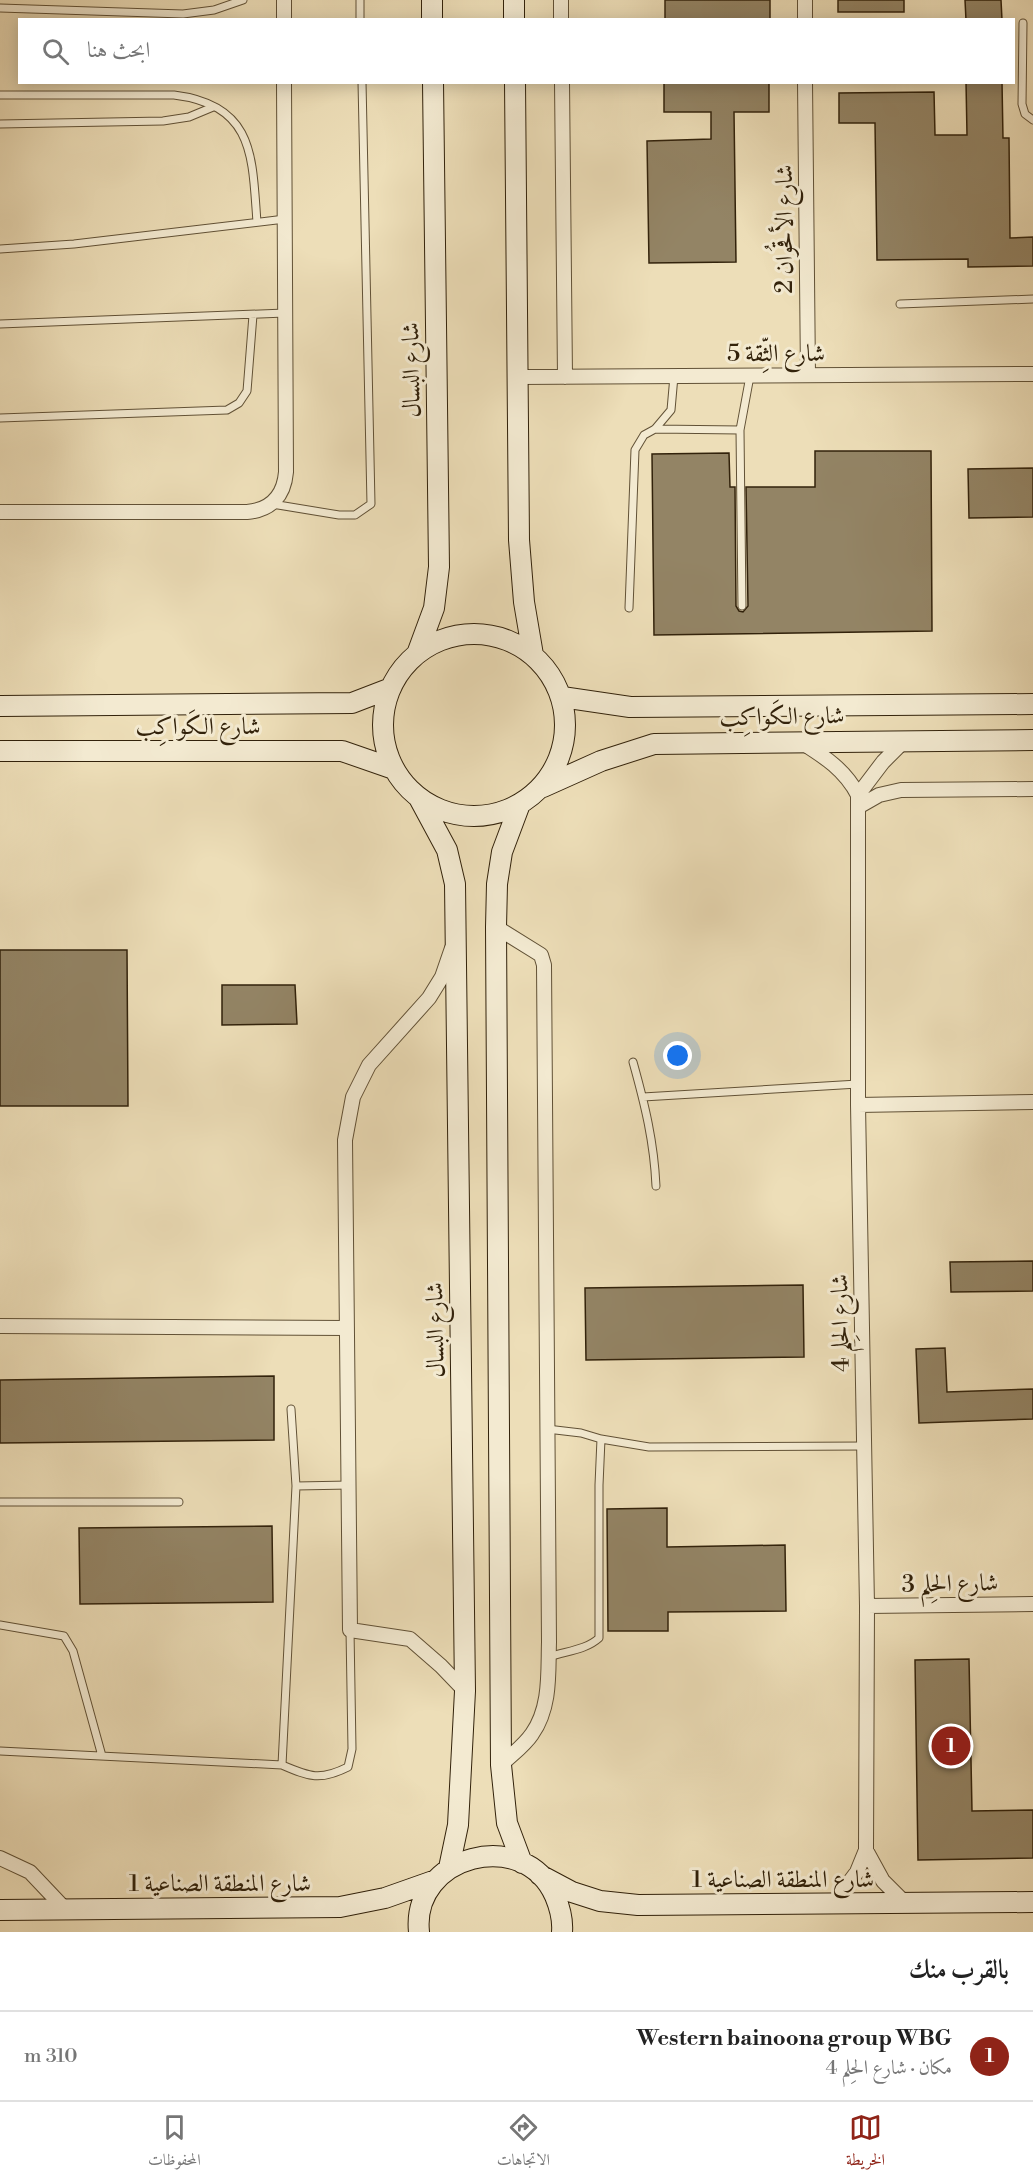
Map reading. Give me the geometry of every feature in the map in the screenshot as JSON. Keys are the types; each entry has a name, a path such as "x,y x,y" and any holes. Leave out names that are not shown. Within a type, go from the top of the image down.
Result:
{"street":[{"path":"284,0 284,18"},
{"path":"432,0 432,18"},
{"path":"514,0 514,18"},
{"path":"561,0 561,18"},
{"path":"805,0 805,18"},
{"path":"0,512 247,513 264,509 272,504 283,490 286,472 284,84"},
{"name":"شارع البسال","path":"417,654 434,608 439,567 433,84"},
{"path":"515,84 519,540 524,602 532,655"},
{"path":"562,84 565,377"},
{"name":"شارع الأقحُوان 2","path":"805,84 808,375"},
{"name":"شارع الثِّقة 5","path":"519,376 1033,374"},
{"path":"462,635 487,635 511,642 532,655 555,681 562,697 566,721 564,746 555,769 540,789 520,804 500,813 479,816 458,815 437,809 419,798 405,785 394,769 386,749 382,729 384,708 391,688 402,669 417,654 438,641 462,635"},
{"name":"شارع الكَواكِب","path":"0,706 352,703 391,688"},
{"name":"شارع الكَواكِب","path":"562,697 630,707 1033,704"},
{"path":"858,801 883,762 905,740"},
{"name":"شارع الكَواكِب","path":"540,789 601,761 654,744 1033,740"},
{"path":"801,742 843,772 858,801"},
{"name":"شارع الكَواكِب","path":"0,751 342,751 394,769"},
{"path":"858,801 900,790 1033,789"},
{"name":"شارع البسال","path":"418,1932 420,1909 427,1894 443,1874 459,1826 465,1691 456,884 447,850 419,798"},
{"name":"شارع الحِلم 4","path":"833,1904 857,1872 866,1850 867,1606 858,1105 858,801"},
{"path":"520,804 502,852 497,884 496,927 501,1765 507,1823 522,1863"},
{"path":"496,927 540,955 544,965 549,1658 549,1681 545,1708 532,1735 501,1765"},
{"path":"456,938 442,977 429,998 369,1065 353,1097 345,1140 350,1630 410,1639 465,1691"},
{"path":"858,1105 1033,1102"},
{"path":"0,1326 347,1328"},
{"name":"شارع الحِلم 3","path":"867,1606 1033,1604"},
{"name":"شارع الحِلم 4","path":"866,1850 883,1881 905,1903"},
{"name":"شارع المنطقة الصناعية 1","path":"0,1910 340,1907 375,1900 443,1874 465,1860 484,1856 503,1857 522,1863 573,1892 600,1900 638,1905 1033,1902"},
{"path":"0,1858 30,1872 65,1909"},
{"path":"540,1875 552,1890 560,1908 562,1932"}],"lane":[{"path":"0,8 183,14 214,10 243,0"},
{"path":"360,0 360,18"},
{"path":"1023,23 1022,104 1025,114 1033,120"},
{"path":"272,504 355,516 371,504 362,84"},
{"path":"0,95 174,95 194,99 213,107 228,116 239,128 247,143 252,159 257,222"},
{"path":"0,124 163,121 189,117 213,107"},
{"path":"0,249 74,244 285,219"},
{"path":"900,304 1033,299"},
{"path":"0,324 285,313"},
{"path":"0,417 227,410 239,403 247,391 254,315"},
{"path":"629,608 635,450 644,435 655,429 671,410 674,376"},
{"path":"742,606 740,430 750,376"},
{"path":"655,429 740,430"},
{"path":"633,1062 653,1142 656,1186"},
{"path":"643,1097 858,1084"},
{"path":"282,1765 296,1486 291,1409"},
{"path":"547,1429 581,1433 601,1439 649,1447 864,1446"},
{"path":"549,1658 567,1651 590,1647 599,1638 598,1485 601,1439"},
{"path":"296,1486 350,1485"},
{"path":"0,1502 179,1502"},
{"path":"0,1625 64,1636 73,1651 102,1756"},
{"path":"0,1751 282,1765 307,1776 330,1775 348,1767 352,1749 350,1630"}],"building":[{"path":"665,0 770,0 770,18 665,18"},
{"path":"838,0 904,0 904,12 838,12"},
{"path":"965,0 1001,0 1002,18 966,18"},
{"path":"664,84 769,84 769,112 734,112 736,262 649,263 647,141 711,139 711,112 664,112"},
{"path":"966,84 1002,84 1003,138 1009,138 1010,238 1033,237 1033,266 968,267 968,259 877,260 875,123 839,123 839,93 934,92 935,135 967,135"},
{"path":"815,451 931,451 932,631 654,635 652,454 729,453 730,487 735,487 736,606 739,611 743,612 748,606 746,487 815,487"},
{"path":"1033,468 1033,517 969,518 968,469"},
{"path":"0,950 127,950 128,1106 0,1106"},
{"path":"222,985 295,985 297,1024 222,1025"},
{"path":"1033,1261 1033,1291 951,1292 950,1262"},
{"path":"803,1285 804,1357 586,1360 585,1288"},
{"path":"945,1348 947,1392 1033,1389 1033,1419 919,1423 916,1349"},
{"path":"274,1376 274,1440 0,1443 0,1380"},
{"path":"667,1508 667,1547 785,1545 786,1611 668,1612 668,1631 608,1631 607,1509"},
{"path":"272,1526 273,1602 80,1604 79,1528"},
{"path":"969,1659 972,1811 1033,1810 1033,1858 918,1860 915,1660"}],"place":[{"name":"Western bainoona group WBG","path":"951,1746"}]}
